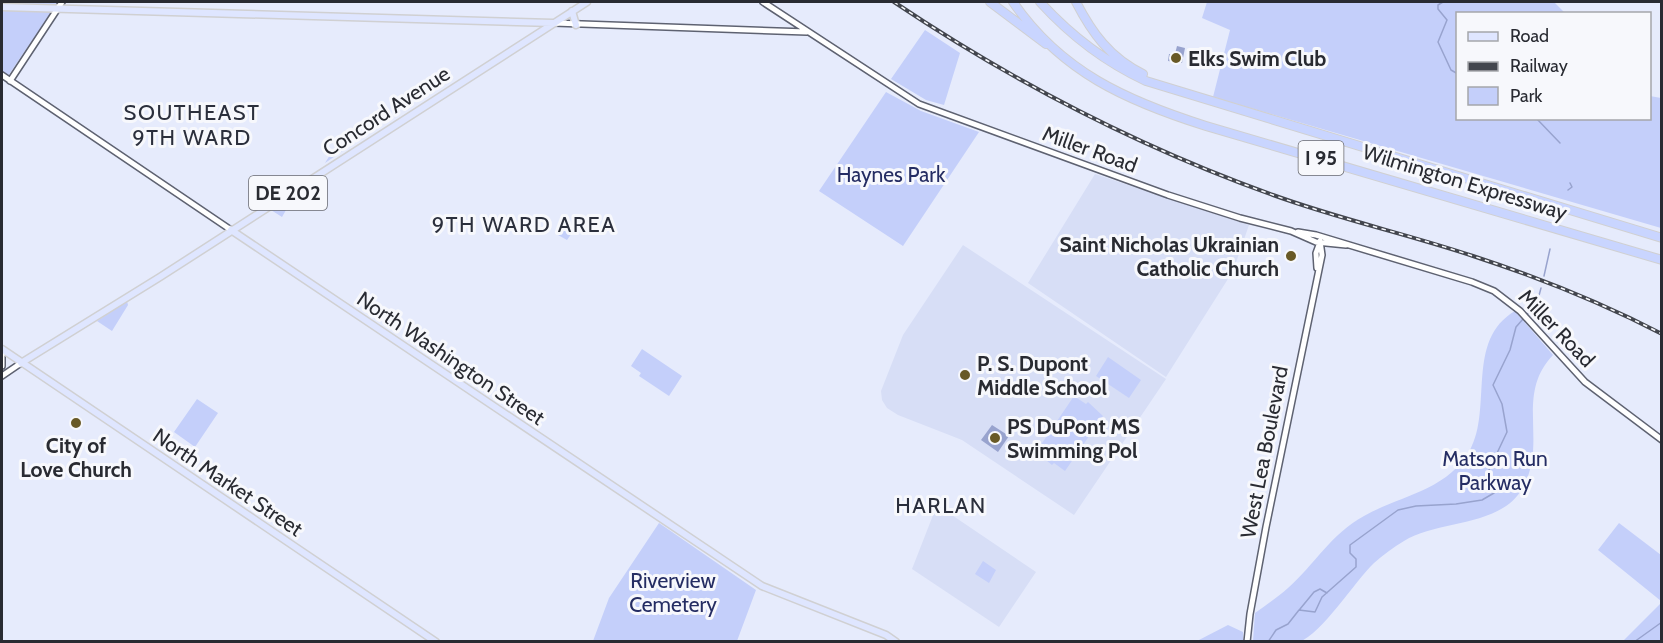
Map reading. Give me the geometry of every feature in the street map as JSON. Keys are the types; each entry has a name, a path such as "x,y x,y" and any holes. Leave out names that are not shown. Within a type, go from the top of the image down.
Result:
{"highway":[{"path":"990,2 1071,64"},
{"name":"Wilmington Expressway","path":"1013,2 1071,64 1111,90 1164,112 1662,260"},
{"name":"Wilmington Expressway","path":"1040,2 1074,36 1112,64 1146,81 1213,104 1662,238"},
{"path":"1076,2 1088,25 1114,56 1155,80 1213,104"}],"main road":[{"name":"Concord Avenue","path":"21,363 587,2"},
{"path":"2,7 554,23"},
{"path":"572,11 576,25"},
{"name":"North Washington Street","path":"231,230 762,586 886,635 896,642"},
{"name":"North Market Street","path":"2,350 436,642"}],"street":[{"path":"9,81 63,2"},
{"name":"Miller Road","path":"763,2 919,104 1168,195 1240,218 1316,235 1321,241 1346,245 1484,286 1504,298 1526,317 1585,382 1662,440"},
{"path":"554,23 808,32"},
{"name":"North Washington Street","path":"2,75 231,230"},
{"name":"Miller Road","path":"1291,231 1306,238 1346,245"},
{"path":"1306,238 1318,258 1326,249 1336,244"},
{"name":"West Lea Boulevard","path":"1247,642 1266,527 1318,269 1321,241"},
{"path":"2,350 2,366"},
{"path":"2,376 21,363"}],"shaded area":[{"name":"Elks Swim Club","path":"1177,46 1185,48 1182,63 1168,61 1169,54 1175,54"},
{"path":"1095,174 1249,225 1233,271 1166,377 1028,283"},
{"name":"P. S. Dupont Middle School","path":"963,245 1166,379 1074,515 962,440 898,415 887,408 882,400 881,391 903,335"},
{"name":"PS DuPont MS Swimming Pol","path":"992,425 1009,436 998,452 981,440"},
{"path":"937,505 1036,572 999,627 912,569"}],"green space":[{"path":"2,2 58,2 8,76 2,72"},
{"path":"1207,2 1554,2 1564,12 1456,12 1456,120 1651,120 1651,96 1661,98 1661,228 1213,97 1230,30 1202,18"},
{"name":"Haynes Park","path":"925,30 960,53 944,105 926,100 891,79"},
{"path":"1207,51 1215,53 1212,69 1203,67"},
{"name":"Haynes Park","path":"886,92 921,111 979,132 903,246 819,191"},
{"path":"338,142 347,148 325,163"},
{"path":"294,196 282,217 271,210"},
{"path":"567,222 574,230 567,240 558,235"},
{"path":"127,301 128,305 112,331 97,321"},
{"name":"Matson Run Parkway","path":"1515,311 1553,355 1542,371 1536,387 1533,403 1533,454 1522,489 1512,501 1484,517 1418,534 1392,548 1366,571 1328,618 1308,637 1299,642 1253,641 1255,613 1298,579 1342,531 1364,516 1436,483 1460,464 1470,450 1476,433 1480,415 1482,376 1490,339 1500,324"},
{"path":"642,349 682,376 669,396 639,376 641,373 631,366"},
{"path":"1108,357 1141,380 1129,398 1096,376"},
{"path":"1074,396 1086,404 1088,402 1103,416 1065,471 1054,463 1052,465 1036,452"},
{"path":"197,399 218,413 195,447 174,432"},
{"name":"Riverview Cemetery","path":"659,523 756,590 737,641 593,641 609,598"},
{"path":"1619,523 1661,555 1661,601 1598,550"},
{"path":"983,561 996,570 989,583 975,574"},
{"path":"1661,603 1661,641 1623,641"},
{"path":"1228,625 1243,632 1243,641 1197,641"}],"waterway":[{"path":"1443,2 1438,5 1438,9 1447,20 1438,42 1451,70 1456,73"},
{"path":"1538,120 1560,143"},
{"path":"1568,190 1572,187 1570,183"},
{"path":"1544,276 1550,249"},
{"path":"1268,642 1276,630 1288,624 1299,610 1315,612 1322,597 1356,567 1356,559 1350,553 1350,545 1398,510 1416,506 1482,500 1494,493 1497,485 1489,477 1489,470 1507,432 1502,404 1493,385 1510,350 1516,327 1537,303 1541,288"},
{"path":"1300,609 1314,592 1320,589 1327,593"},
{"path":"1634,642 1662,622"}],"railway":[{"path":"894,2 1030,85 1125,134 1174,156 1298,204 1448,248 1521,273 1593,301 1662,334"}],"place":[{"name":"Elks Swim Club","path":"1176,58"},
{"name":"Saint Nicholas Ukrainian Catholic Church","path":"1291,256"},
{"name":"P. S. Dupont Middle School","path":"965,375"},
{"name":"City of Love Church","path":"76,423"},
{"name":"PS DuPont MS Swimming Pol","path":"995,438"}],"district":[{"name":"SOUTHEAST 9TH WARD","path":"192,124"},
{"name":"9TH WARD AREA","path":"524,224"},
{"name":"HARLAN","path":"941,505"}]}
